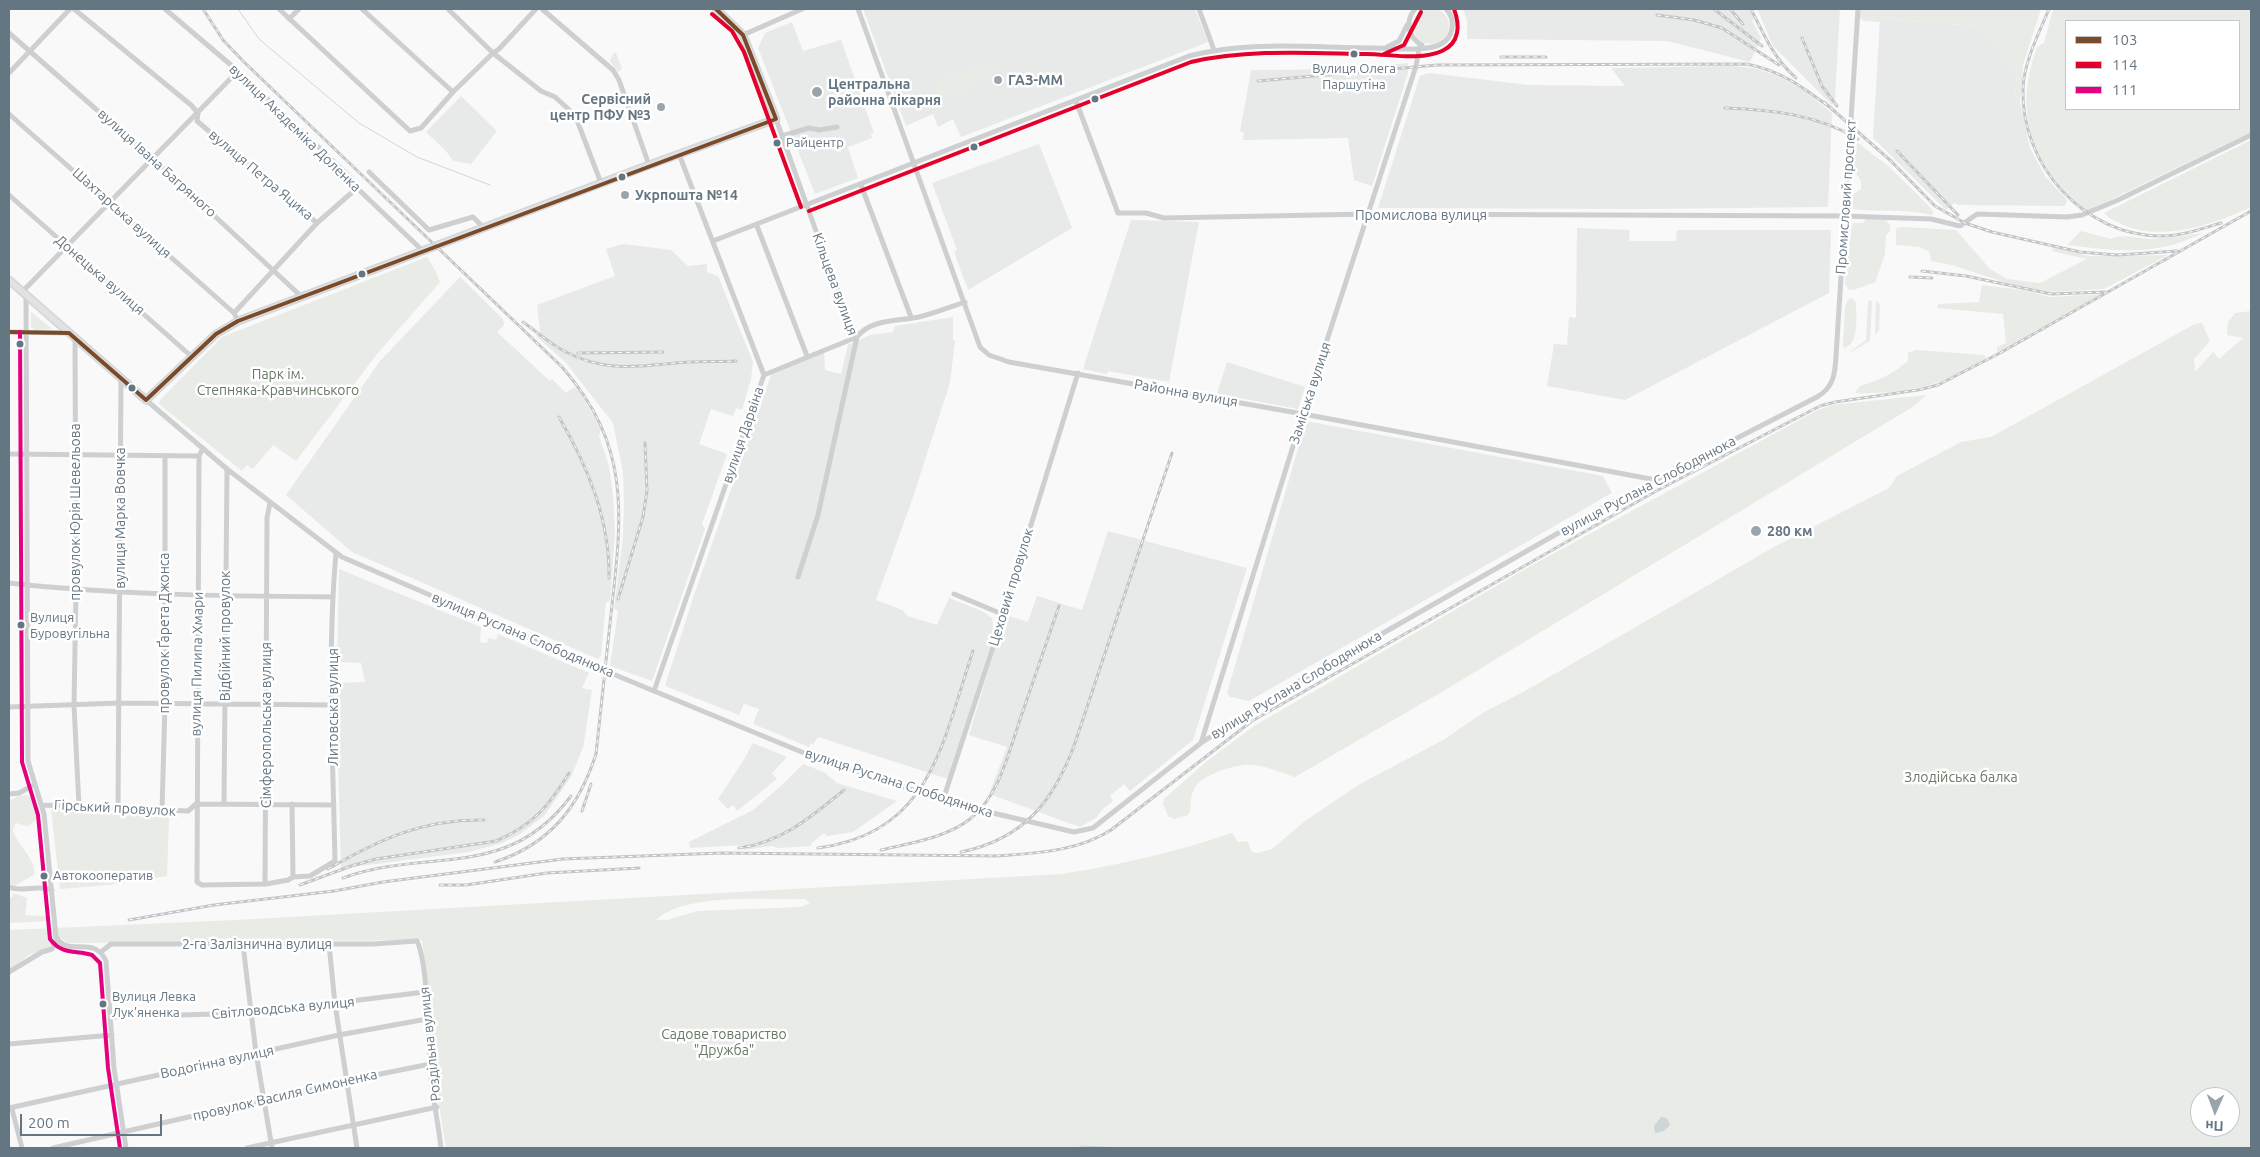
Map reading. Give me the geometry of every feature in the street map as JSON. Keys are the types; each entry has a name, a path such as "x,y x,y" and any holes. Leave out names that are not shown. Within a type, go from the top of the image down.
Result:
{"main road":[{"name":"Кільцева вулиця","path":"716,9 743,35 776,119"},
{"path":"146,400 216,334 238,321 601,183 776,119"},
{"name":"вулиця Руслана Слободянюка","path":"9,280 146,400"}],"street":[{"path":"9,74 70,9"},
{"name":"вулиця Петра Яцика","path":"74,9 192,105 198,113 197,121 317,223"},
{"name":"вулиця Академіка Доленка","path":"164,9 238,71 350,177 357,188 423,251"},
{"path":"279,9 410,131 421,128 453,92 493,52 499,49 536,9"},
{"path":"289,19 299,9"},
{"path":"362,9 453,92"},
{"path":"448,9 493,52 540,91 555,97 575,115 601,183"},
{"path":"542,9 613,70 619,80 649,165"},
{"path":"743,35 802,9"},
{"name":"Районна вулиця","path":"858,9 980,346 989,355 1010,362 1656,480"},
{"path":"1199,9 1214,50"},
{"path":"1382,48 1399,41 1415,9"},
{"name":"Промисловий проспект","path":"1832,384 1836,356 1858,9"},
{"path":"714,242 1189,56 1214,50 1287,47 1427,47 1441,44 1448,39 1453,24 1447,10"},
{"path":"1409,20 1410,34 1420,46"},
{"name":"вулиця Івана Багряного","path":"9,33 153,159 302,297"},
{"name":"Заміська вулиця","path":"1201,743 1303,414 1416,66 1420,46"},
{"path":"9,972 42,952 52,949 57,940 42,805 34,785 28,761 26,332 24,294 67,246 238,71"},
{"name":"Промислова вулиця","path":"1076,101 1118,213 1146,213 1164,218 1369,214 1845,216 1932,219 1956,226"},
{"name":"Шахтарська вулиця","path":"9,114 111,202 234,314 238,321"},
{"name":"Кільцева вулиця","path":"776,119 857,337 818,515 798,577"},
{"path":"782,136 809,128 820,130 837,127"},
{"path":"1956,226 1963,225 1977,214 2076,216 2118,200 2251,135"},
{"name":"вулиця Дарвіна","path":"654,691 764,375 679,154"},
{"path":"370,172 429,230 473,217 484,228"},
{"path":"862,185 911,317"},
{"path":"234,314 317,223 357,188"},
{"name":"Донецька вулиця","path":"9,195 191,356"},
{"path":"757,226 807,356"},
{"path":"1956,226 1962,233"},
{"path":"764,375 857,337 862,331 884,322 918,317 965,302"},
{"path":"9,332 69,333"},
{"name":"провулок Юрія Шевельова","path":"75,338 76,590 74,705 79,807"},
{"name":"Цеховий провулок","path":"943,800 996,638 1078,373"},
{"name":"вулиця Марка Вовчка","path":"118,808 122,378"},
{"name":"вулиця Руслана Слободянюка","path":"146,400 226,469 336,553 654,691 809,755 943,800 1025,822 1080,832 1093,828 1201,743 1288,687 1601,508 1817,397 1832,384"},
{"name":"вулиця Пилипа Хмари","path":"203,448 199,456 196,703 197,882 202,885 266,884"},
{"path":"9,454 199,456"},
{"name":"провулок Ґарета Джонса","path":"162,811 165,702 165,456"},
{"name":"Відбійний провулок","path":"224,804 226,469"},
{"name":"Сімферопольська вулиця","path":"266,884 265,704 268,508 270,503"},
{"name":"Литовська вулиця","path":"293,877 310,876 335,861 332,705 336,553"},
{"path":"9,583 76,590 164,595 334,597"},
{"path":"954,594 1002,614"},
{"path":"9,707 165,702 332,705"},
{"path":"9,794 19,793 34,785"},
{"name":"Гірський провулок","path":"42,805 162,811 188,811 196,804 334,805"},
{"path":"266,884 288,880 293,877 292,804"},
{"path":"9,887 25,890 41,887 52,890"},
{"path":"57,940 66,946 91,946 103,955 108,969 116,1084 126,1148"},
{"name":"2-га Залізнична вулиця","path":"103,955 112,944 243,945 417,942"},
{"name":"Роздільна вулиця","path":"417,942 420,947 430,1064 441,1148"},
{"path":"329,944 339,1035 356,1148"},
{"path":"243,945 256,1054 272,1145"},
{"name":"Світловодська вулиця","path":"110,1017 252,1013 425,992"},
{"name":"Водогінна вулиця","path":"10,1108 339,1035 427,1019"},
{"path":"9,1044 112,1035"},
{"name":"провулок Василя Симоненка","path":"53,1148 346,1081 430,1064"},
{"path":"247,1148 272,1145 436,1107"},
{"path":"10,1108 22,1148"}],"shaded area":[{"path":"863,9 1195,9 1208,42 961,137 953,119 938,127 933,114 906,126"},
{"path":"1463,9 1750,9 1755,19 1752,20 1761,38 1750,62 1667,41 1467,39 1467,21"},
{"path":"1757,9 1840,9 1835,98 1832,105 1773,46"},
{"path":"1880,19 1978,26 2017,70 2015,101 2020,102 2030,148 2045,176 2067,200 2065,206 1959,205 1954,203 1946,210 1873,138"},
{"name":"Центральна районна лікарня","path":"792,22 803,51 841,40 874,133 871,134 872,138 848,147 858,178 815,194 758,48 765,33"},
{"path":"1408,63 1408,73 1372,186 1354,180 1348,138 1243,140 1244,132 1240,132 1251,70 1366,69 1366,67"},
{"path":"1731,66 1754,68 1778,76 1803,90 1832,113 1828,207 1644,209 1378,208 1420,76 1429,73 1529,85 1625,86 1611,68"},
{"path":"461,96 497,131 471,164 453,161 446,151 426,132"},
{"path":"1039,144 1072,228 968,290 954,252 957,250 932,183"},
{"path":"1131,220 1199,222 1169,382 1108,371 1107,374 1083,369"},
{"path":"1577,228 1630,230 1629,241 1676,241 1677,230 1831,230 1829,293 1625,400 1547,386 1554,344 1567,345 1569,317 1576,318"},
{"path":"623,244 671,250 688,266 707,264 707,272 718,276 753,362 751,379 742,410 736,408 733,416 711,409 699,444 727,454 702,524 705,529 652,681 610,666 618,611 614,609 623,536 624,501 623,472 613,423 566,363 536,336 540,331 537,305 615,276 606,249"},
{"path":"460,277 503,319 504,325 497,332 550,381 552,379 566,393 574,387 579,391 601,429 599,436 609,466 615,533 610,601 606,602 601,656 598,659 352,552 286,495 380,361"},
{"path":"953,317 953,340 955,340 950,383 911,503 876,600 902,610 908,616 937,625 949,598 982,611 992,618 994,635 948,779 818,737 813,745 811,743 809,747 753,724 759,709 744,704 739,715 665,686 693,598 771,375 824,352 825,370 841,374 848,345 870,335 893,332 895,326"},
{"path":"1227,362 1305,387 1298,409 1217,394"},
{"path":"1306,421 1603,476 1612,493 1249,701 1230,697 1227,693"},
{"path":"1108,531 1247,568 1193,740 1130,791 1124,784 1110,796 1113,801 1096,818 1080,827 989,794 1007,747 969,735 1005,615 1028,622 1037,596 1082,610"},
{"path":"339,569 481,627 480,642 487,643 488,638 496,640 498,634 589,673 582,688 592,690 585,736 583,747 572,775 545,815 519,835 502,843 469,852 353,867 341,872 336,683 365,682 361,663 337,662"},
{"path":"753,743 787,757 772,773 777,779 737,811 733,805 728,809 718,799"},
{"path":"803,764 824,772 837,783 897,801 853,832 827,836 824,833 811,846 778,848 772,846 744,850 744,845 690,848 689,842 753,810"},
{"path":"13,893 27,898 25,916 9,915 9,897 12,898"},
{"path":"1661,1117 1667,1118 1670,1125 1664,1131 1655,1133 1654,1126"}],"green space":[{"path":"1431,8 1438,9 1444,13 1448,19 1448,33 1444,39 1438,43 1431,44 1424,43 1418,39 1414,33 1413,26 1414,19 1418,13 1424,9"},
{"path":"1860,9 2041,9 2023,65 2020,102 2015,102 2017,70 1978,26 1881,19 1880,22 1864,21 1860,18"},
{"path":"2053,9 2251,9 2251,132 2087,211 2068,194 2053,176 2032,138 2028,117 2027,95 2030,72 2037,47 2044,43"},
{"path":"614,52 622,69 618,72 610,61"},
{"path":"989,63 996,67 991,78 975,79 963,96 949,98 936,91 936,85 940,80"},
{"path":"2251,140 2251,207 2205,225 2188,229 2155,232 2123,225 2104,213"},
{"path":"1858,143 1887,165 1929,206 1933,211 1932,215 1853,209 1851,202 1853,194 1861,189 1861,181 1852,168 1854,144"},
{"path":"1866,219 1885,219 1890,225 1890,231 1886,235 1885,254 1875,283 1849,290 1845,283 1851,229 1853,223 1863,223"},
{"path":"1896,228 1956,230 1990,269 2007,279 2040,283 2087,259 2052,251 2053,247 2089,256 2168,255 2104,289 2047,292 2007,283 1952,265 1931,261 1929,251 1919,247 1896,245"},
{"path":"2081,231 2111,239 2126,236 2151,239 2203,233 2185,241 2152,249 2120,250 2067,245"},
{"name":"Парк ім. Степняка-Кравчинського","path":"427,257 440,282 377,354 296,461 273,445 253,469 247,465 242,471 159,404 160,400 222,337"},
{"path":"1982,285 2023,290 2051,297 2102,294 1997,353 1997,347 2006,343 2003,314 1937,308 1938,304 1979,302"},
{"path":"1852,298 1856,303 1856,329 1853,341 1844,348 1845,306 1848,300"},
{"path":"1868,300 1872,301 1870,341 1846,355 1866,340"},
{"path":"1876,300 1880,305 1879,330 1875,335"},
{"name":"Злодійська балка","path":"2251,311 2251,1148 446,1148 433,1067 432,1034 422,940 68,943 60,938 53,939 50,947 29,955 9,970 9,930 236,920 1061,874 1148,857 1232,833 1238,842 1247,841 1252,852 1258,853 1272,849 1305,821 1360,784 1445,739 1484,712 1525,691 1774,547 1889,488 1897,476 1961,442 1991,437 2195,324 2202,323 2210,341 2194,359 2195,372 2213,352 2219,359 2243,338 2227,335 2228,322 2235,313","holes":["727,899 805,899 810,903 801,907 698,911 667,920 656,920 669,911 706,901"]},
{"path":"31,312 52,329 35,330 31,327"},
{"path":"1916,350 1985,355 1985,359 1949,378 1926,386 1896,391 1855,393 1860,386 1897,370 1908,361 1908,353"},
{"path":"1926,395 1914,406 1445,690 1295,777 1258,766 1247,765 1230,768 1206,777 1196,786 1192,794 1188,815 1174,819 1168,816 1163,804 1164,799 1207,761 1254,726 1536,563 1818,410 1832,405"},
{"path":"27,795 39,807 39,815 27,826 16,823 13,830 18,842 33,863 34,875 14,886 9,883 9,806 11,800 18,796"},
{"path":"51,809 169,817 167,876 109,885 60,889"},
{"path":"9,915 49,916 49,921 9,923"}],"waterway":[{"path":"238,9 259,39 359,123 417,157 490,185"},
{"path":"1077,1148 1083,1146 1121,1148"}],"railway":[{"path":"203,9 223,40 244,62 562,367 585,397 601,426 611,454 617,484 619,514 618,545 596,754 581,791 560,821 532,845 495,862"},
{"path":"1714,9 1762,46"},
{"path":"1730,9 1743,24"},
{"path":"1751,9 1775,54 1796,78"},
{"path":"2049,9 2026,68 2023,88 2025,116 2032,143 2045,168 2062,190 2083,209 2107,224 2133,233 2169,236 2221,223"},
{"path":"1657,15 1694,20 1722,28 1779,65"},
{"path":"1802,38 1822,86 1837,106"},
{"path":"1501,57 1546,57"},
{"path":"1258,81 1437,65 1747,64 1780,75 1828,106"},
{"path":"1824,102 1891,161 1935,206 1965,223 1992,232 2080,252 2117,255 2177,251"},
{"path":"1725,108 1760,110 1793,115 1826,124 1858,139"},
{"path":"1897,151 1958,215"},
{"path":"129,920 214,905 334,891 383,882 563,859 722,853 996,856 1055,850 1084,843 1111,830 1252,721 1656,491 1820,406 1938,385 2000,353 2251,211"},
{"path":"1922,271 1966,276 2051,294 2105,292"},
{"path":"1910,277 1932,278"},
{"path":"523,322 564,351 579,358 606,365 632,366 683,362 736,361"},
{"path":"578,353 663,352"},
{"path":"559,417 579,455 595,494 606,535 609,578"},
{"path":"618,599 643,517 647,491 645,443"},
{"path":"961,852 1002,838 1019,827 1034,814 1057,783 1075,743 1172,453"},
{"path":"881,850 927,839 950,831 970,819 990,797 1009,754 1059,606"},
{"path":"818,848 856,839 886,824 909,803 927,778 940,749 973,651"},
{"path":"300,885 376,859 496,841 520,828 538,814 554,796 569,773"},
{"path":"582,811 591,784"},
{"path":"739,848 755,845 783,834 808,818 844,790"},
{"path":"343,878 375,869 465,858 493,852 520,841 546,823 571,796"},
{"path":"328,869 384,840 422,827 441,823 484,820"},
{"path":"440,885 466,885 547,873 639,868"}],"transit line":[{"name":"103","path":"716,9 743,35 776,119"},
{"name":"114","path":"809,211 1191,62 1256,53 1404,56 1433,54 1448,48 1455,38 1458,27 1454,9"},
{"name":"114","path":"1384,54 1404,45 1421,12"},
{"name":"114","path":"712,14 732,31 744,52 801,207"},
{"name":"103","path":"146,400 216,334 238,321 776,119"},
{"name":"103","path":"9,332 69,333"},
{"name":"111","path":"20,332 22,762 38,815 50,939 59,948 92,955 100,963 108,1068 120,1148"},
{"name":"103","path":"69,333 146,400"}],"place":[{"name":"Вулиця Олега Паршутіна","path":"1354,54"},
{"name":"ГАЗ-ММ","path":"998,80"},
{"name":"Центральна районна лікарня","path":"817,92"},
{"name":"Сервісний центр ПФУ №3","path":"661,107"},
{"name":"Райцентр","path":"777,143"},
{"name":"Укрпошта №14","path":"625,195"},
{"name":"280 км","path":"1756,531"},
{"name":"Вулиця Буровугільна","path":"21,625"},
{"name":"Автокооператив","path":"44,876"},
{"name":"Вулиця Левка Лук'яненка","path":"103,1004"}],"park label":[{"name":"Садове товариство \"Дружба\"","path":"724,1042"}]}
